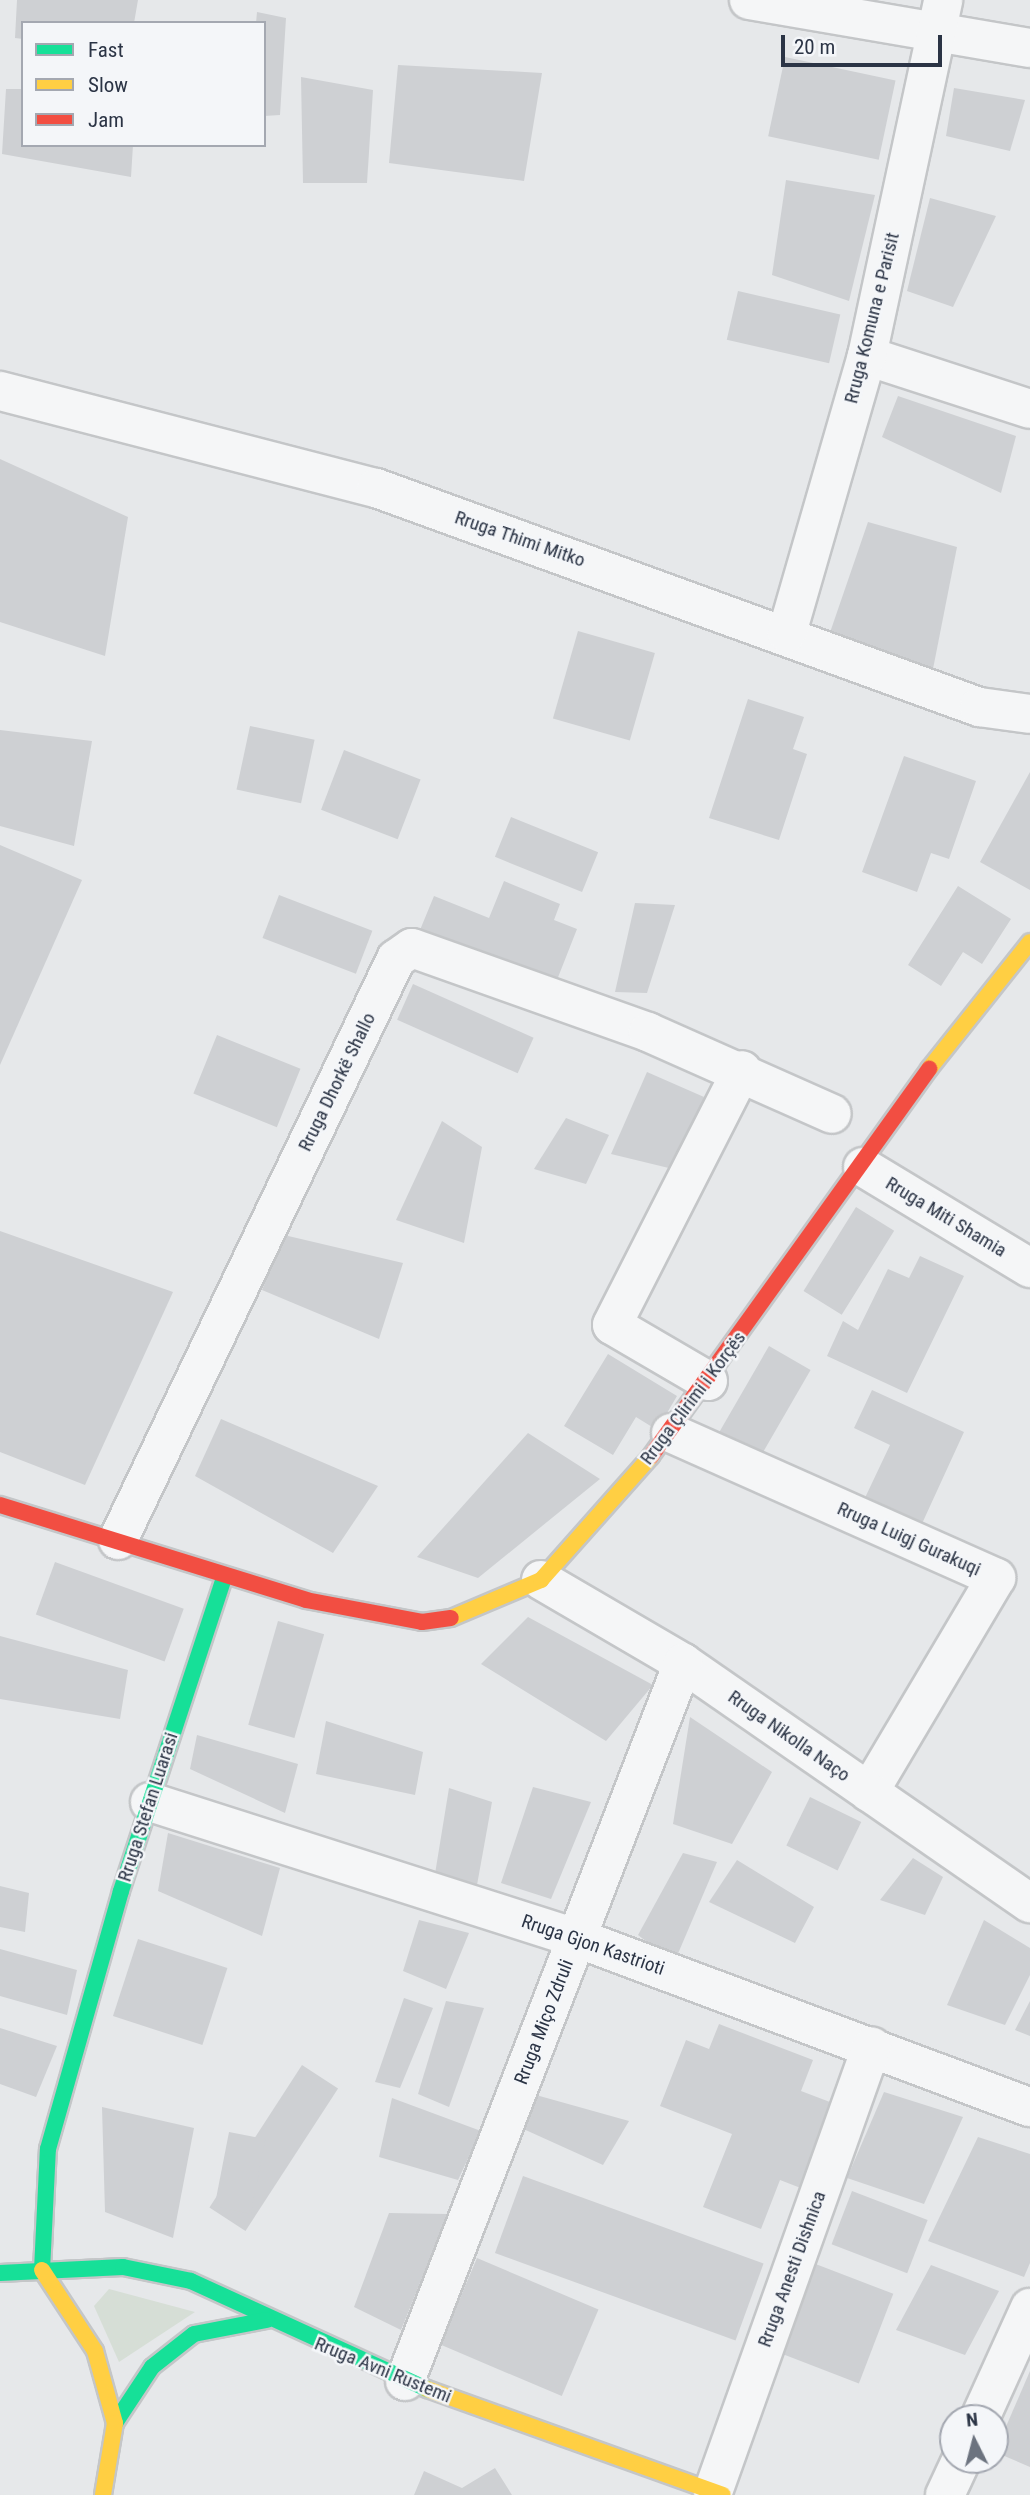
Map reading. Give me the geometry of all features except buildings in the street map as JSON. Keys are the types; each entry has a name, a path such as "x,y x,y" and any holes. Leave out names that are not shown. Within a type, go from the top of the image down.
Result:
{"street":[{"path":"749,0 940,17 1030,48"},
{"name":"Rruga Komuna e Parisit","path":"786,633 867,356 940,17"},
{"path":"867,356 1030,409"},
{"name":"Rruga Thimi Mitko","path":"0,391 376,488 786,633 979,707 1030,714"},
{"name":"Rruga Çlirimi i Korçës","path":"224,1577 422,1622 462,1616 541,1580 671,1433 863,1167 883,1126 1030,942"},
{"name":"Rruga Dhorkë Shallo","path":"118,1540 396,959 412,948 430,951 742,1070 832,1114"},
{"path":"708,1381 612,1325 742,1070"},
{"name":"Rruga Miti Shamia","path":"863,1167 1030,1268"},
{"name":"Rruga Luigj Gurakuqi","path":"671,1433 996,1578 869,1792"},
{"path":"0,1506 118,1540 224,1577"},
{"name":"Rruga Stefan Luarasi","path":"42,2270 48,2150 150,1802 224,1577"},
{"name":"Rruga Nikolla Naço","path":"541,1580 683,1663 1030,1903"},
{"name":"Rruga Miço Zdruli","path":"405,2381 683,1663"},
{"name":"Rruga Gjon Kastrioti","path":"150,1802 577,1938 1030,2107"},
{"name":"Rruga Anesti Dishnica","path":"718,2493 872,2046"},
{"name":"Rruga Avni Rustemi","path":"0,2273 123,2267 191,2281 267,2320 405,2381 718,2493"},
{"path":"42,2270 95,2351 115,2423"},
{"path":"986,2404 1030,2308"},
{"path":"103,2495 115,2423 152,2367 194,2334 267,2320"},
{"path":"945,2495 955,2474"}],"shaded area":[{"path":"109,2289 195,2312 119,2362 94,2306"}],"traffic: fast":[{"path":"42,2270 48,2149 121,1891 224,1577"},
{"path":"0,2273 123,2267 191,2281 427,2389"},
{"path":"115,2423 152,2367 194,2334 267,2320"}],"traffic: slow":[{"path":"929,1069 1030,942"},
{"path":"451,1618 541,1580 651,1456"},
{"path":"42,2270 95,2351 115,2423 103,2495"},
{"path":"427,2389 723,2495"}],"traffic: jam":[{"path":"651,1456 929,1069"},
{"path":"0,1505 306,1600 422,1622 451,1618"}]}
